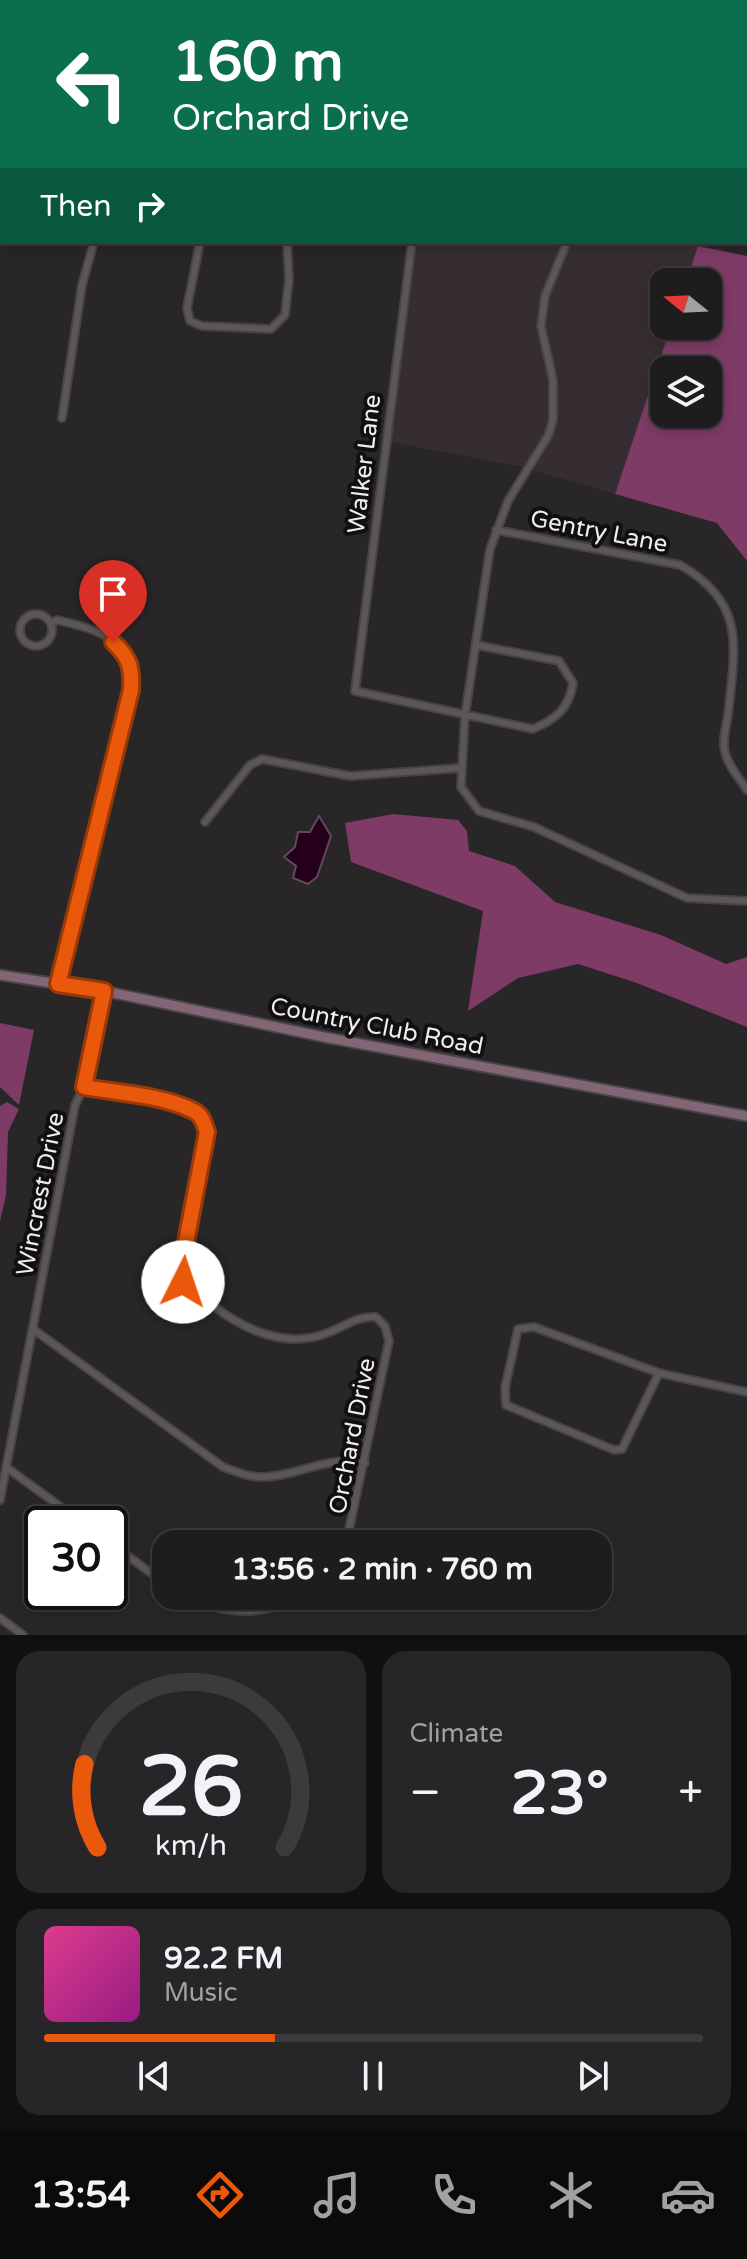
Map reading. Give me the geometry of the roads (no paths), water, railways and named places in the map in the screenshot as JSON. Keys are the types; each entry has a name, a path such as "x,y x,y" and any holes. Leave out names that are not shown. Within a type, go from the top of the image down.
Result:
{"street":[{"path":"62,418 83,277 93,244"},
{"path":"200,244 187,308 190,321 202,326 271,329 285,315 289,279 287,244"},
{"name":"Walker Lane","path":"412,244 355,691 465,715"},
{"path":"566,244 545,296 541,326 553,380 553,420 548,436 508,501 490,549 465,715 461,787 479,811 534,827 687,898 747,901"},
{"name":"Gentry Lane","path":"496,530 680,565 699,575 715,590 731,615 736,635 725,752 747,790"},
{"path":"30,615 42,615 51,624 51,637 42,646 29,646 21,637 21,624 30,615"},
{"path":"51,624 57,620 98,630 127,655 132,668 131,690 58,984"},
{"path":"465,715 533,729 555,720 571,700 573,683 559,661 476,645"},
{"path":"205,822 250,765 262,759 350,776 460,768"},
{"name":"Country Club Road","path":"0,975 104,991 329,1038 747,1116"},
{"name":"Wincrest Drive","path":"0,1500 75,1105 84,1087 104,991"},
{"name":"Orchard Drive","path":"84,1087 150,1098 196,1112 203,1119 207,1132 181,1268 183,1282 192,1291 237,1324 284,1339 311,1338 363,1316 376,1317 385,1326 389,1341 349,1530"},
{"path":"659,1373 622,1449 614,1450 516,1411 504,1401 518,1329 534,1327 659,1373 747,1392"},
{"path":"33,1329 223,1467 256,1477 328,1460 344,1458 365,1463"},
{"path":"6,1467 59,1506"},
{"path":"128,1556 152,1574"},
{"path":"215,1610 248,1613 267,1610"},
{"path":"0,1618 23,1635"}]}
